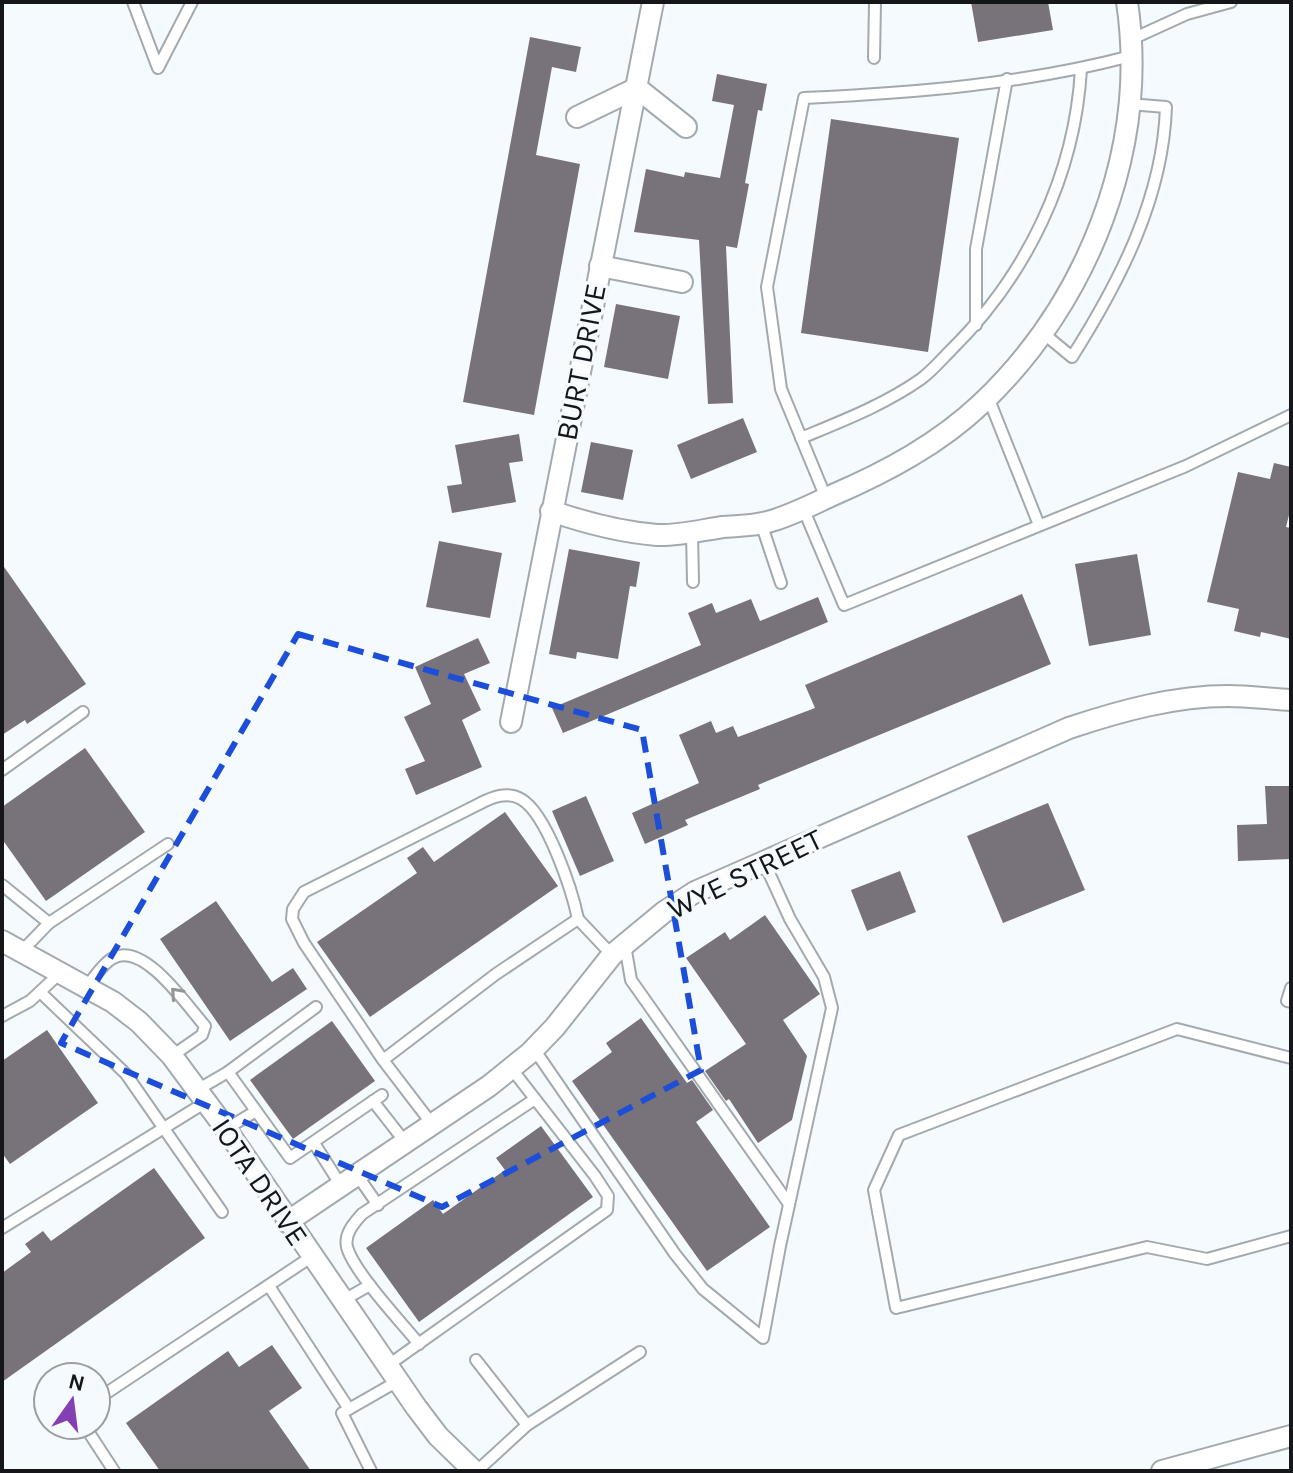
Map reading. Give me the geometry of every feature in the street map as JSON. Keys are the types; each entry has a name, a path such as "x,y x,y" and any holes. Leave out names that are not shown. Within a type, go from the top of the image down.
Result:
{"street":[{"name":"BURT DRIVE","path":"511,722 653,2"},
{"path":"551,511 606,529 661,535 770,522 905,461 988,397 1015,370 1071,290 1093,246 1110,200 1129,104 1131,48 1127,2"},
{"path":"577,117 637,88 686,127"},
{"path":"600,266 682,282"},
{"name":"WYE STREET","path":"287,1222 511,1068 555,1027 618,950 664,912 695,892 1069,728 1111,714 1158,703 1227,696 1291,700"},
{"name":"IOTA DRIVE","path":"2,941 87,986 130,1015 172,1056 226,1129 392,1374 438,1436 475,1471"},
{"path":"1162,1471 1291,1436"}],"lane":[{"path":"133,2 158,68 192,2"},
{"path":"874,58 875,2"},
{"path":"826,498 781,389 767,287 804,98 872,95 1081,69 1131,48 1187,14 1231,2"},
{"path":"801,438 877,406 923,378 976,325 1023,258 1052,204 1079,107 1081,69"},
{"path":"976,325 976,249 1007,79"},
{"path":"1043,333 1072,357 1105,304 1132,250 1165,139 1166,107 1129,104"},
{"path":"988,397 1039,525"},
{"path":"803,508 844,605 1186,466 1291,415"},
{"path":"761,523 781,583"},
{"path":"692,531 693,582"},
{"path":"2,770 83,712"},
{"path":"432,1124 322,973 292,919 293,909 304,892 504,794 521,798 536,813 570,883 578,919 618,950 631,980 789,1204"},
{"path":"22,951 49,923 168,844"},
{"path":"534,1049 675,1254 703,1289 763,1338 832,1008 824,977 790,919 764,862"},
{"path":"2,885 49,923"},
{"path":"383,1060 496,974 578,919"},
{"path":"87,986 112,958 124,955 147,960 205,1026 202,1035 172,1056"},
{"path":"2,1016 30,1001 62,972"},
{"path":"1291,988 1287,1001 1291,1002"},
{"path":"40,992 126,1074 222,1212"},
{"path":"2,1228 164,1128 228,1072 316,1007"},
{"path":"1291,1058 1177,1029 899,1135 874,1190 896,1308 1147,1247 1207,1259 1291,1236"},
{"path":"371,1471 342,1413 376,1394 419,1344 607,1210 608,1196 595,1176 511,1068"},
{"path":"228,1072 290,1158 378,1098 405,1142"},
{"path":"419,1344 352,1258 347,1246 348,1235 362,1214 535,1099"},
{"path":"226,1129 256,1111"},
{"path":"314,1143 378,1205"},
{"path":"112,1389 311,1257"},
{"path":"342,1301 370,1285"},
{"path":"269,1286 349,1409"},
{"path":"475,1471 527,1425 640,1352"},
{"path":"476,1360 527,1425"},
{"path":"94,1441 114,1471"}],"highlighted area":[{"path":"298,634 642,730 701,1070 442,1207 61,1043"}],"building":[{"path":"971,2 1048,2 1053,30 978,42"},
{"path":"530,37 581,47 576,72 552,67 536,155 580,164 534,415 463,402"},
{"path":"717,74 767,84 762,111 758,110 737,248 726,246 733,403 708,404 699,240 634,232 646,169 684,177 685,172 720,178 734,105 712,101"},
{"path":"831,119 959,138 928,352 801,333"},
{"path":"616,304 680,316 668,379 604,367"},
{"path":"743,418 757,452 691,479 677,445"},
{"path":"519,434 523,461 509,463 516,502 452,513 447,486 462,484 455,445"},
{"path":"591,442 633,450 623,500 581,492"},
{"path":"1274,463 1291,467 1291,507 1286,527 1291,528 1291,639 1261,632 1260,637 1234,631 1239,609 1207,602 1238,472 1270,479"},
{"path":"439,541 502,553 490,618 426,607"},
{"path":"569,549 640,562 636,587 630,586 618,659 577,652 576,659 549,654"},
{"path":"1137,554 1151,635 1089,646 1075,564"},
{"path":"2,564 86,684 27,724 25,720 2,735"},
{"path":"1022,594 1051,664 758,785 760,789 685,820 688,825 645,844 632,813 699,783 679,735 711,721 716,733 733,726 738,737 815,708 805,685"},
{"path":"818,597 828,622 563,733 552,708 701,645 688,613 712,603 716,613 751,599 760,621"},
{"path":"478,638 490,663 464,674 481,710 462,720 482,767 416,795 405,769 425,761 404,717 431,704 415,667"},
{"path":"85,748 145,832 46,901 2,839 2,807"},
{"path":"1265,786 1291,786 1291,859 1238,861 1237,825 1267,824"},
{"path":"586,796 614,861 580,876 552,811"},
{"path":"1048,803 1085,890 1003,923 967,836"},
{"path":"505,812 558,886 370,1017 317,942 417,873 407,858 423,847 434,862"},
{"path":"900,871 916,912 867,931 851,890"},
{"path":"216,901 272,982 293,968 307,989 230,1041 160,939"},
{"path":"765,915 820,994 783,1020 807,1056 792,1120 758,1143 729,1099 726,1101 705,1071 746,1044 686,958 725,932 730,940"},
{"path":"641,1018 687,1083 692,1080 713,1110 696,1122 770,1227 707,1271 572,1081 612,1052 606,1043"},
{"path":"332,1021 375,1081 293,1139 250,1080"},
{"path":"47,1030 98,1103 10,1164 2,1153 2,1061"},
{"path":"541,1126 593,1197 419,1322 366,1248 433,1200 443,1214 505,1170 496,1158"},
{"path":"154,1168 205,1238 2,1382 2,1273 31,1252 25,1244 43,1231 51,1241"},
{"path":"272,1345 302,1388 269,1411 311,1471 160,1471 126,1423 228,1351 239,1367"}]}
